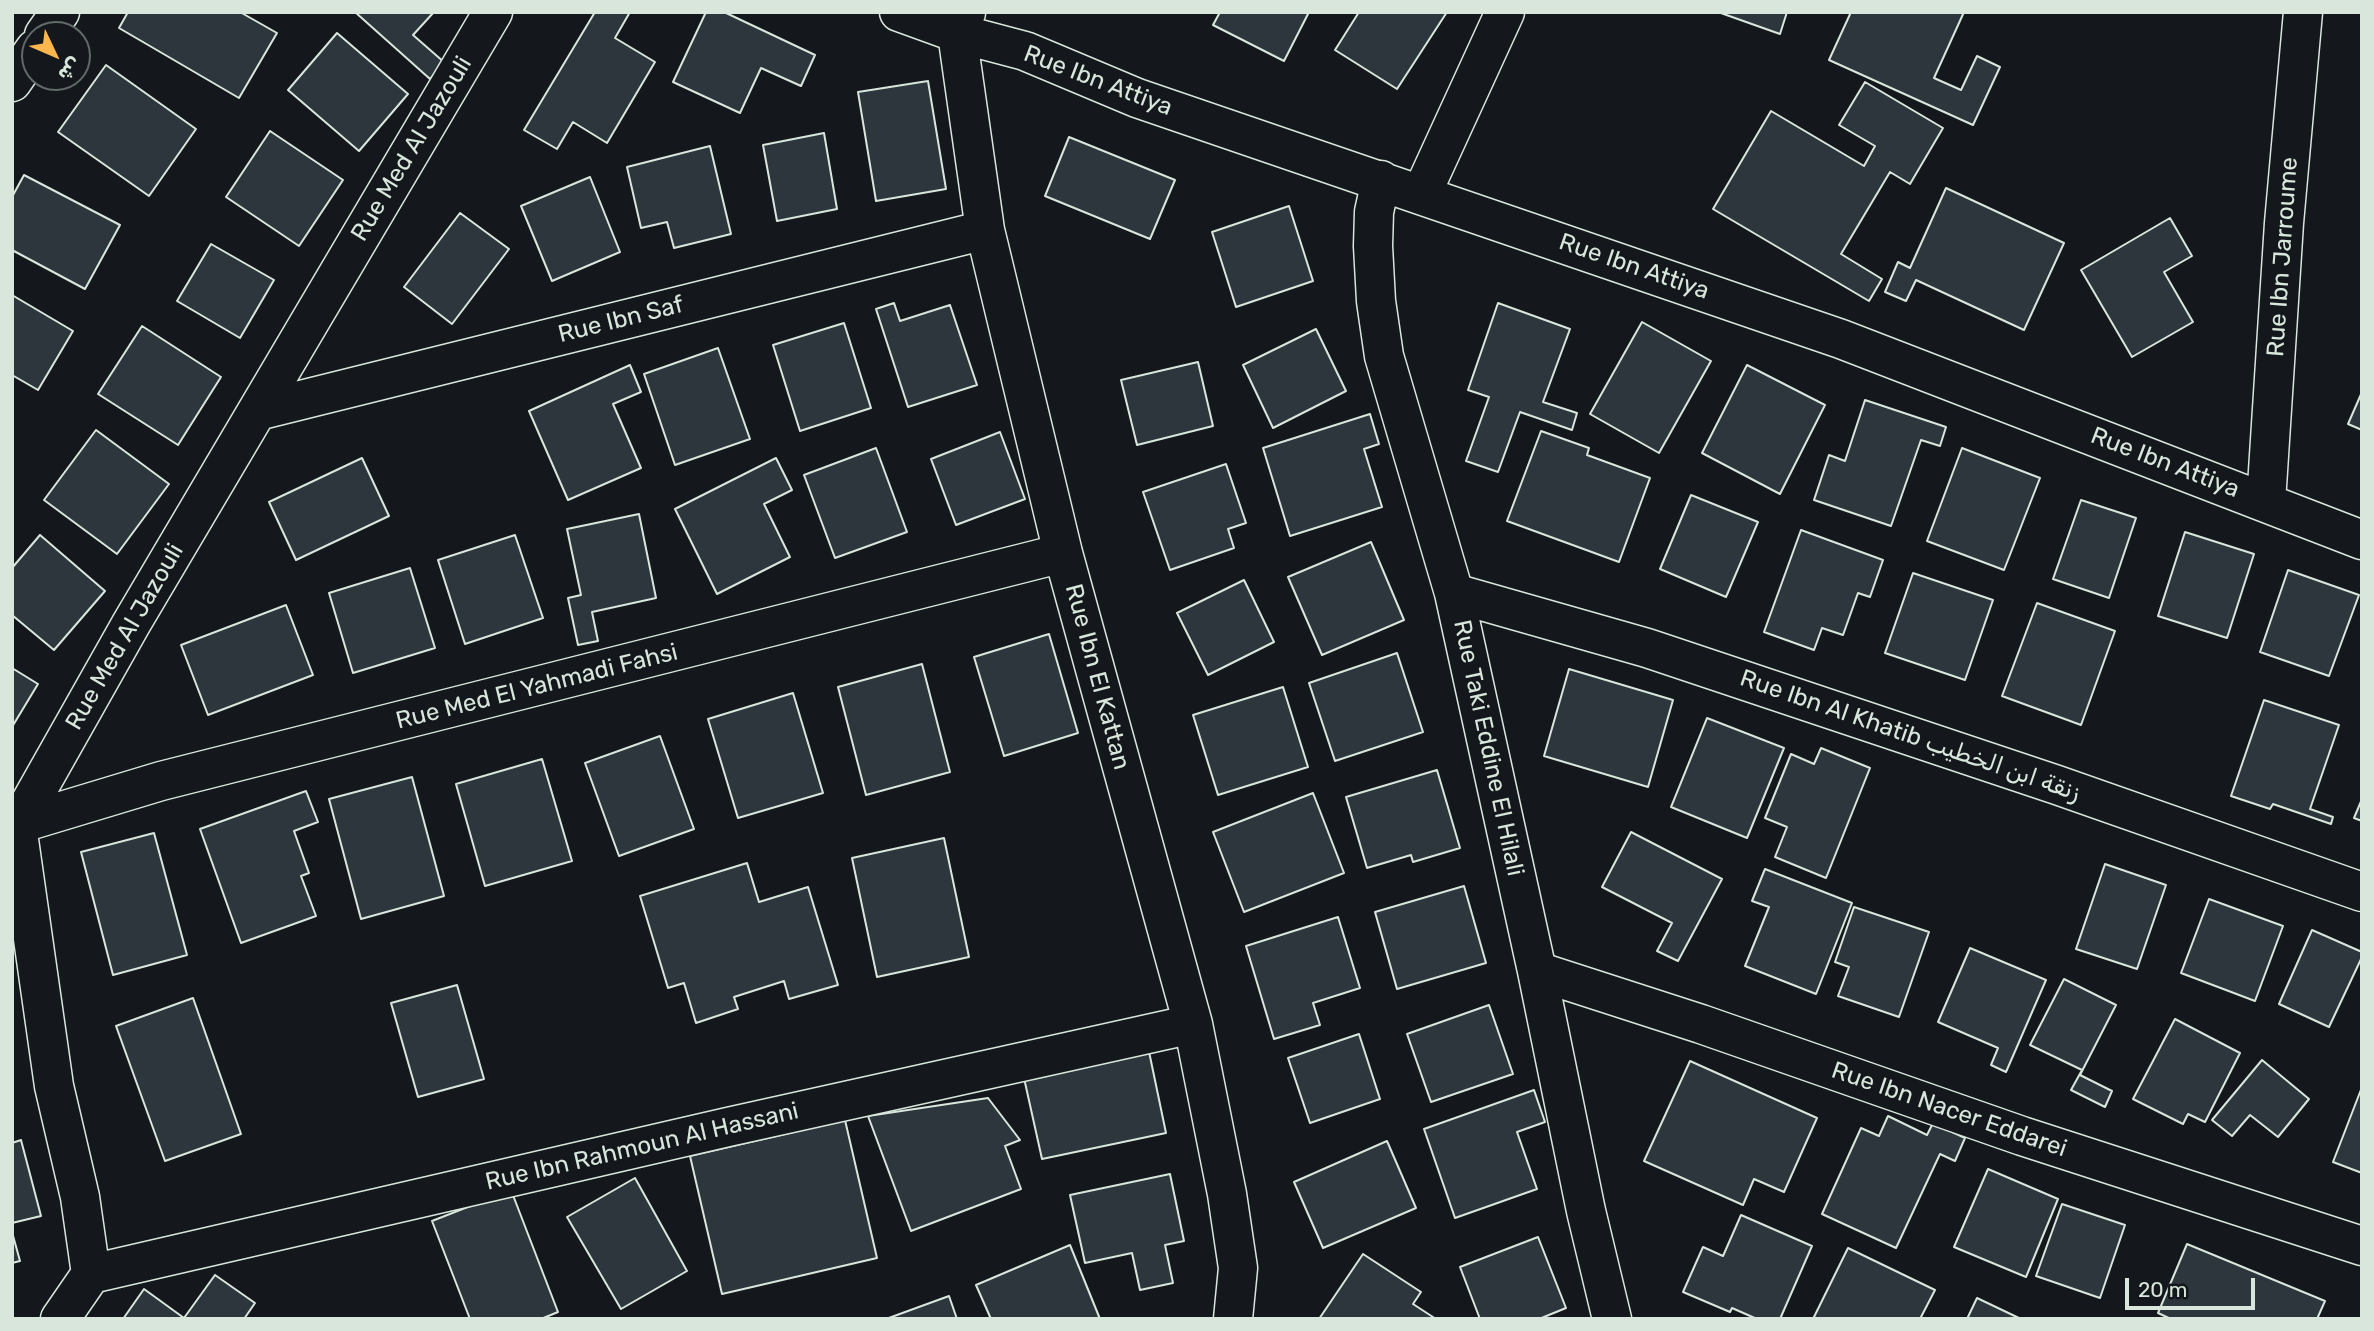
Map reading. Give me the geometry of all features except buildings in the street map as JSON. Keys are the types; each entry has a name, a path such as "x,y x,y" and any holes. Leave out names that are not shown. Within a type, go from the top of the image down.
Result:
{"street":[{"name":"Rue Med Al Jazouli","path":"15,826 131,624 493,12"},
{"name":"Rue Ibn Attiya","path":"899,12 962,23 1137,98 1422,193 1841,339 2362,540"},
{"path":"1422,193 1505,12"},
{"name":"Rue Ibn Jarroume","path":"2266,502 2284,223 2302,12"},
{"name":"Rue Ibn El Kattan","path":"962,23 985,230 1063,553 1193,1024 1227,1194 1238,1268 1233,1319"},
{"name":"Rue Taki Eddine El Hilali","path":"1381,180 1374,212 1373,246 1376,301 1384,356 1454,593 1537,971 1586,1211 1612,1319"},
{"name":"Rue Ibn Saf","path":"257,411 985,230"},
{"name":"Rue Med El Yahmadi Fahsi","path":"15,826 161,781 1063,553"},
{"name":"Rue Ibn Al Khatib زنقة ابن الخطيب","path":"1454,593 1660,653 2043,781 2362,892"},
{"path":"15,826 54,1086 80,1196 92,1274 60,1319"},
{"name":"Rue Ibn Nacer Eddarei","path":"1537,971 1701,1024 2022,1136 2362,1246"},
{"name":"Rue Ibn Rahmoun Al Hassani","path":"92,1274 728,1127 1193,1024"}]}
